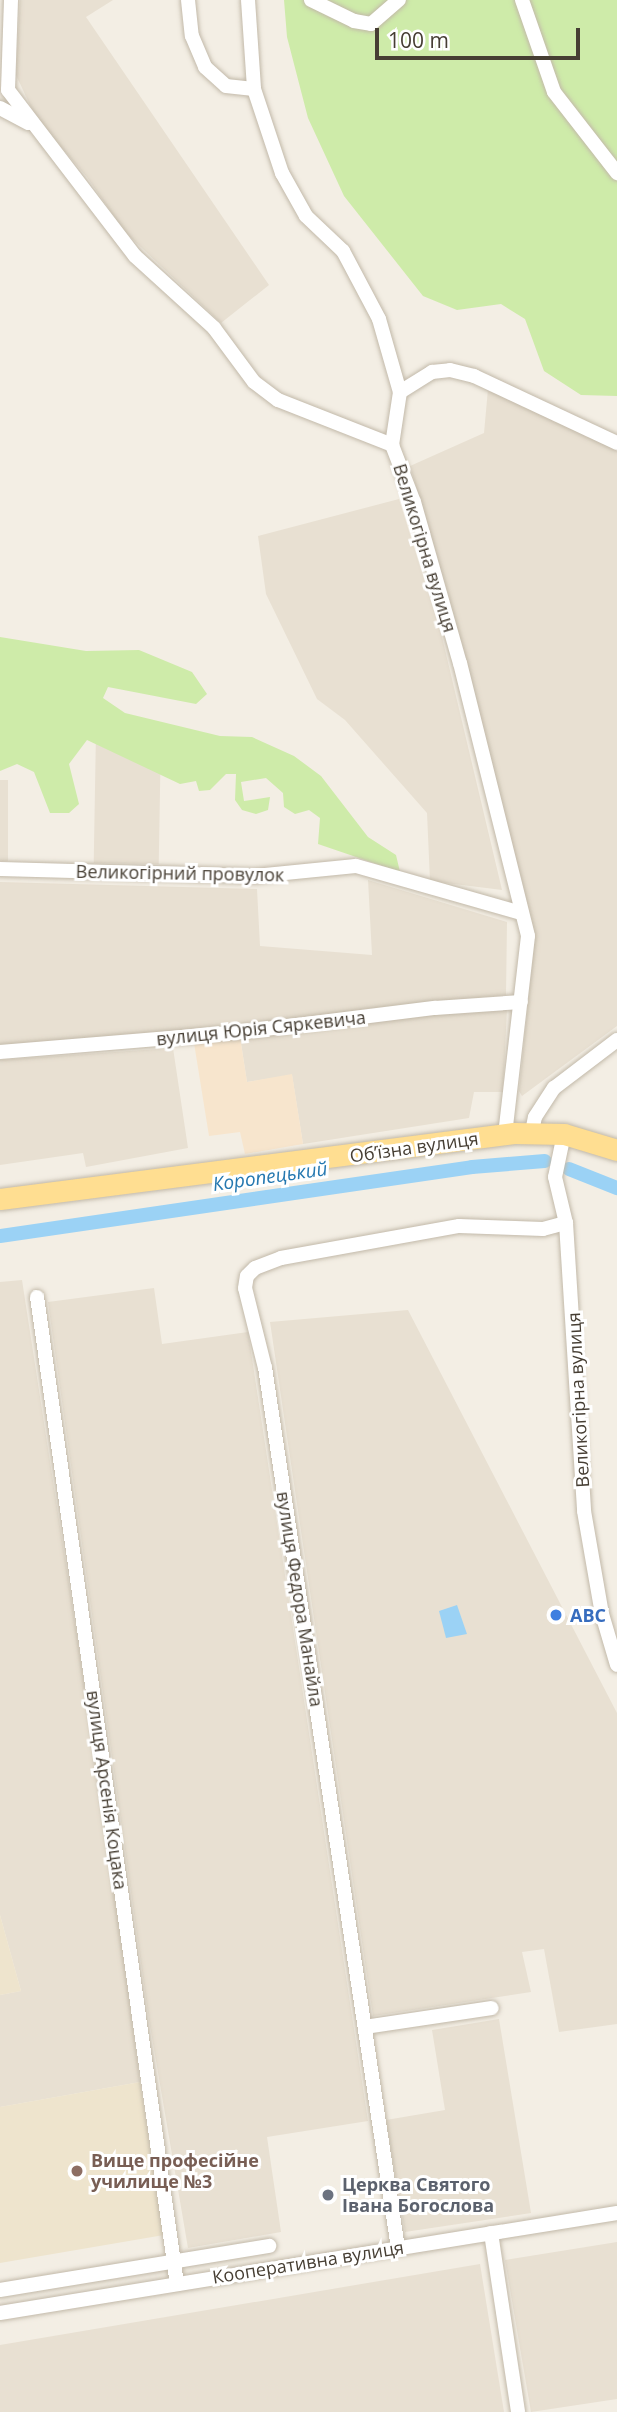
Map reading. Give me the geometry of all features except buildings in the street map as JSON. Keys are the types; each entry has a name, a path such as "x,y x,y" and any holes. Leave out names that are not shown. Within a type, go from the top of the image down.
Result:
{"main road":[{"name":"Обʼїзна вулиця","path":"0,1199 505,1134 564,1134 617,1150"}],"street":[{"name":"Великогірна вулиця","path":"11,0 8,90 32,125 80,181 135,256 214,328 254,382 278,400 392,445 414,502 460,663 528,936 505,1134"},
{"path":"188,0 192,36 205,67 226,86 254,89"},
{"path":"248,0 254,89 282,173 306,216 343,251 362,280 400,392 392,445"},
{"path":"311,0 371,24 399,0"},
{"path":"522,0 554,92 617,173"},
{"path":"0,108 32,125"},
{"path":"400,392 432,372 450,370 474,376 617,443"},
{"name":"Великогірний провулок","path":"0,869 256,877 356,866 521,913"},
{"name":"вулиця Юрія Сяркевича","path":"0,1052 233,1033 435,1008 521,1002"},
{"path":"532,1132 535,1118 554,1088 617,1040"},
{"name":"Великогірна вулиця","path":"564,1134 555,1177 566,1223 584,1511 602,1614 617,1665"},
{"name":"вулиця Федора Манайла","path":"398,2248 265,1368 245,1288 247,1276 281,1258 459,1226 543,1228 566,1223"},
{"name":"вулиця Арсенія Коцака","path":"37,1297 177,2284"},
{"path":"365,2027 492,2008"},
{"name":"Кооперативна вулиця","path":"0,2313 617,2213"},
{"path":"491,2233 517,2412"},
{"name":"Кооперативна вулиця","path":"0,2290 269,2246"}],"shaded area":[{"path":"20,0 113,0 86,17 269,285 221,323 124,231 87,177 36,118 16,75"},
{"path":"488,389 617,448 617,1026 522,1096 519,1091 535,935 448,594 410,466 484,433"},
{"path":"399,499 442,637 502,890 430,881 427,813 345,720 317,699 266,594 258,536"},
{"path":"96,732 161,733 159,864 94,863"},
{"path":"0,780 8,780 8,861 0,861"},
{"path":"368,880 507,922 506,995 174,1032 0,1045 0,882 257,889 260,946 372,955"},
{"path":"507,1009 503,1092 474,1092 469,1118 303,1144 292,1075 247,1082 240,1037 416,1015"},
{"path":"240,1037 247,1082 292,1074 303,1144 245,1154 240,1132 209,1136 194,1043"},
{"path":"173,1048 188,1148 86,1167 83,1153 0,1165 0,1060"},
{"path":"22,1280 111,1857 140,2082 0,2107 0,1995 21,1991 0,1915 0,1282"},
{"path":"154,1288 162,1344 248,1332 368,2121 267,2137 281,2232 188,2248 149,2020 48,1302"},
{"path":"408,1310 617,1713 617,2024 559,2032 544,1949 522,1952 531,1992 373,2016 270,1322"},
{"path":"0,1915 21,1991 0,1995"},
{"path":"499,2019 531,2213 405,2232 386,2120 445,2110 432,2030"},
{"name":"Вище професійне училище №3","path":"140,2082 164,2235 0,2263 0,2107"},
{"path":"617,2242 617,2399 531,2412 505,2260"},
{"path":"480,2264 504,2412 0,2412 0,2345"}],"green space":[{"path":"284,0 617,0 617,396 581,395 544,371 525,319 501,304 457,310 423,296 344,196 308,118 287,37"},
{"path":"0,637 86,651 139,650 192,672 207,694 196,704 108,687 103,698 125,713 220,736 252,737 294,756 321,776 368,837 396,855 400,872 318,844 320,818 309,810 295,814 284,807 283,793 266,778 241,782 244,801 270,797 268,810 256,814 242,810 235,800 236,774 226,774 210,790 199,791 196,781 180,784 87,740 69,764 79,804 69,813 50,813 34,772 17,764 0,771"}],"water":[{"path":"457,1605 467,1634 446,1638 439,1611"}],"waterway":[{"name":"Коропецький","path":"0,1236 472,1167 545,1161"},
{"name":"Коропецький","path":"569,1169 617,1188"}],"place":[{"name":"АВС","path":"556,1615"},
{"name":"Вище професійне училище №3","path":"77,2171"},
{"name":"Церква Святого Івана Богослова","path":"328,2195"}]}
